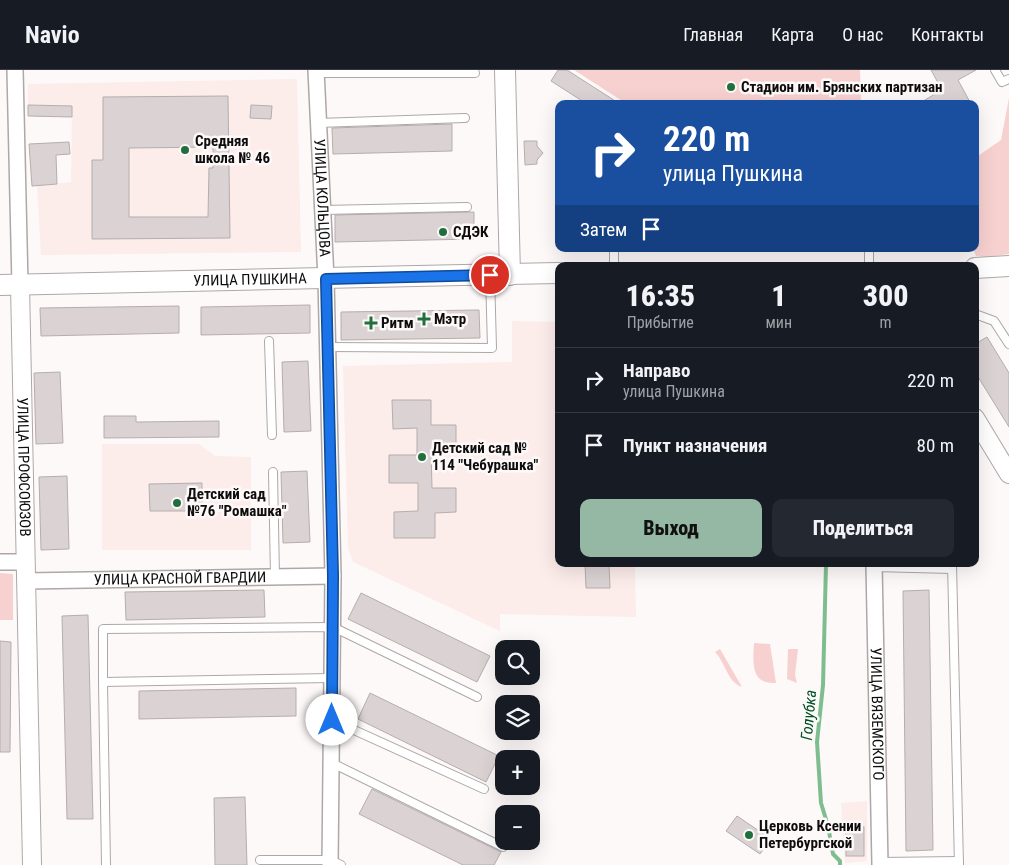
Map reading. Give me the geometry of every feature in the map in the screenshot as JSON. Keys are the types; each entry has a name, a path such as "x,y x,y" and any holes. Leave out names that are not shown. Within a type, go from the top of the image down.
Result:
{"main road":[{"path":"505,70 510,275"},
{"path":"979,268 1009,266"},
{"name":"УЛИЦА ПУШКИНА","path":"0,285 555,273"}],"street":[{"name":"УЛИЦА ПРОФСОЮЗОВ","path":"15,70 32,865"},
{"name":"УЛИЦА КОЛЬЦОВА","path":"316,71 326,279 333,576 332,762 334,863"},
{"path":"979,425 1009,474"},
{"path":"0,562 26,562"},
{"name":"УЛИЦА ВЯЗЕМСКОГО","path":"874,567 880,864"},
{"name":"УЛИЦА КРАСНОЙ ГВАРДИИ","path":"26,581 333,576"}],"lane":[{"path":"995,70 1002,82 1009,79"},
{"path":"316,71 475,73"},
{"path":"318,123 465,118"},
{"path":"322,210 467,207"},
{"path":"327,347 492,348 490,275"},
{"path":"979,315 994,321 1009,344"},
{"path":"269,341 272,436"},
{"path":"273,472 275,577"},
{"path":"880,864 959,863 952,567"},
{"path":"106,865 103,629 333,628 477,697"},
{"path":"103,682 332,678"},
{"path":"332,720 484,789"},
{"path":"332,762 495,843"},
{"path":"260,860 334,863"}],"shaded area":[{"name":"Стадион им. Брянских партизан","path":"574,70 860,70 861,100 621,100"},
{"name":"Средняя школа № 46","path":"297,79 301,252 41,255 37,186 71,182 72,107 28,105 28,84"},
{"path":"1009,98 1009,254 988,257 976,256 974,252 979,252 979,155 1001,140"},
{"name":"Детский сад № 114 \"Чебурашка\"","path":"512,321 555,322 555,567 635,567 636,617 500,614 500,631 353,562 348,548 343,366 512,362"},
{"name":"Детский сад №76 \"Ромашка\"","path":"102,444 199,444 215,456 251,457 251,550 102,550"},
{"path":"0,573 13,574 13,620 0,620"},
{"path":"754,643 770,644 776,683 768,683 757,676 753,658"},
{"path":"720,649 742,687 733,681 715,652"},
{"path":"788,649 798,649 795,675 797,683 787,679"},
{"path":"867,801 867,861 845,863 841,803"}],"building":[{"path":"558,70 567,70 614,100 581,100 551,81"},
{"path":"931,70 976,70 958,80 969,100 925,100 942,90"},
{"path":"228,96 230,238 92,239 92,160 103,160 103,97","holes":["213,147 213,168 209,168 208,217 129,217 129,148"]},
{"path":"28,105 72,106 72,117 28,116"},
{"path":"251,105 272,106 271,119 250,118"},
{"path":"452,124 452,151 333,154 332,128"},
{"path":"524,141 537,141 537,146 543,153 537,160 537,164 525,165"},
{"path":"69,142 70,154 56,155 57,184 32,186 29,144"},
{"path":"474,212 474,239 335,242 335,215"},
{"path":"310,305 310,333 201,335 201,307"},
{"path":"179,306 179,333 41,336 40,308"},
{"path":"479,310 480,338 341,340 341,312"},
{"path":"987,337 1009,373 1009,427 979,378 979,342"},
{"path":"308,361 311,431 284,432 282,362"},
{"path":"60,372 63,443 36,444 34,373"},
{"path":"392,400 431,400 431,425 456,425 456,451 431,451 432,488 456,488 456,512 435,513 435,538 394,538 394,512 418,511 418,483 389,483 389,455 417,455 417,428 393,429"},
{"path":"104,416 136,416 136,422 219,421 219,437 104,438"},
{"path":"307,471 310,542 283,543 281,472"},
{"path":"67,476 69,549 41,550 39,477"},
{"path":"202,483 202,511 150,511 149,484"},
{"path":"585,567 609,567 610,588 586,588"},
{"path":"264,590 265,617 126,620 125,592"},
{"path":"929,590 933,850 906,851 903,591"},
{"path":"361,593 490,656 477,682 348,619"},
{"path":"88,615 93,819 67,819 62,616"},
{"path":"0,641 11,642 10,752 0,752"},
{"path":"296,688 296,716 139,719 139,691"},
{"path":"370,693 495,754 495,764 486,782 358,719"},
{"path":"372,789 501,852 494,865 463,865 359,814"},
{"path":"245,797 247,865 215,865 214,798"},
{"name":"Церковь Ксении Петербургской","path":"737,816 771,839 760,854 726,831"},
{"path":"846,827 864,827 864,856 846,856"}],"waterway":[{"name":"Голубка","path":"826,567 823,685 817,742 821,803 828,826 833,854 840,861 840,865"}],"place":[{"name":"Стадион им. Брянских партизан","path":"731,87"},
{"name":"Средняя школа № 46","path":"185,150"},
{"name":"СДЭК","path":"443,232"},
{"name":"Мэтр","path":"424,319"},
{"name":"Ритм","path":"371,323"},
{"name":"Детский сад № 114 \"Чебурашка\"","path":"422,457"},
{"name":"Детский сад №76 \"Ромашка\"","path":"177,503"},
{"name":"Церковь Ксении Петербургской","path":"749,835"}],"route":[{"path":"332,720 333,576 326,279 490,275"}]}
